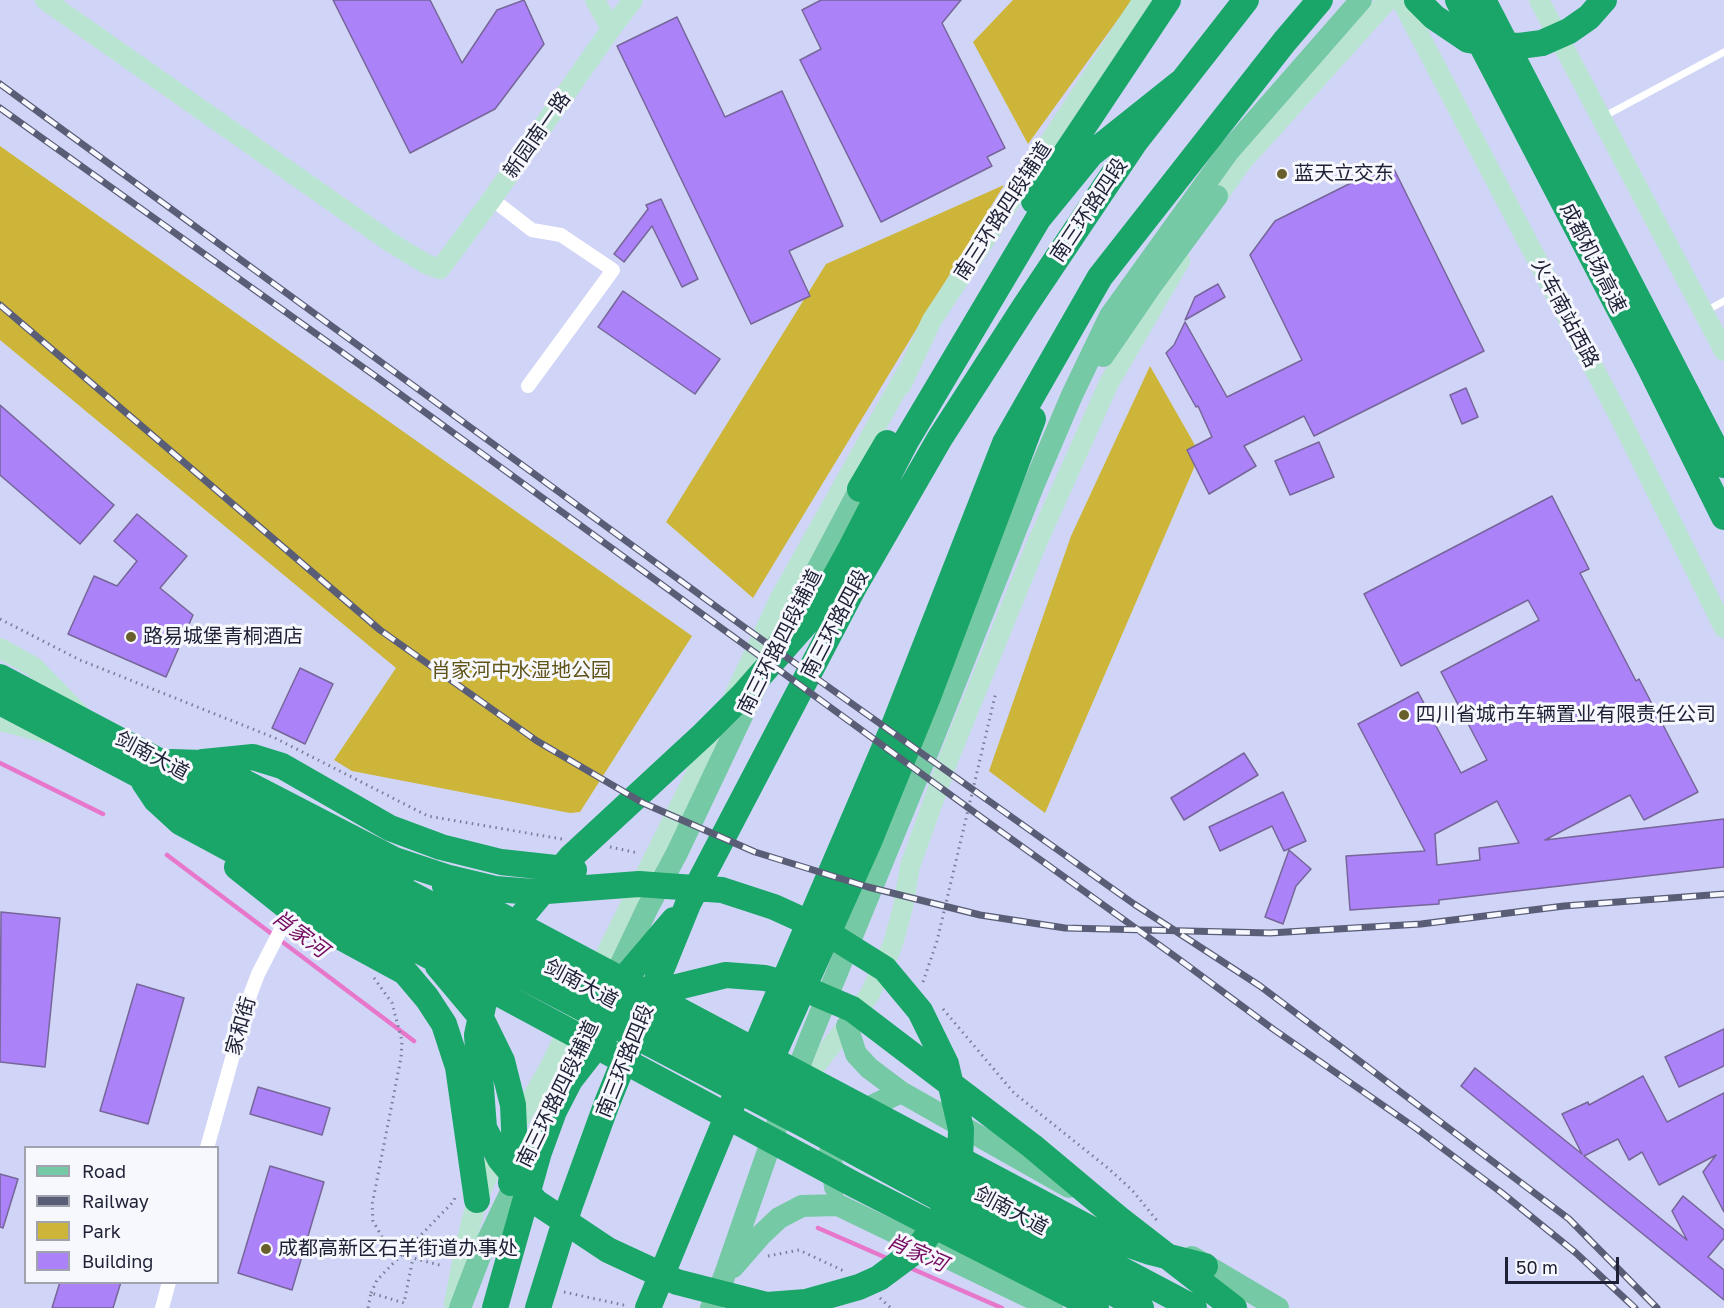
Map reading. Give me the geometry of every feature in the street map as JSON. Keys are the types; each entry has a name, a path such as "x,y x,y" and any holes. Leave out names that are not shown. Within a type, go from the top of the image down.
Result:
{"highway":[{"path":"860,489 985,274 1168,0"},
{"name":"南三环路四段","path":"538,1308 570,1205 592,1144 688,904 855,586 935,448 1132,133 1180,83 1246,0"},
{"path":"648,1308 764,1027 893,728 1005,442 1100,277 1265,66 1320,0"},
{"path":"1417,0 1434,17 1468,40 1519,46 1542,43 1569,31 1589,17 1604,0"},
{"name":"成都机场高速","path":"1458,0 1650,368 1724,517"},
{"name":"成都机场高速","path":"1483,0 1724,465"},
{"path":"878,1286 859,1287 806,1302 767,1305 677,1282 608,1250 536,1202 500,1159 484,1128 477,1035 483,1006 499,952 523,915 572,856 742,696 814,613 851,548 906,441 1038,219 1091,154 1132,133"},
{"name":"剑南大道","path":"0,677 82,732 139,775 496,938 805,1125 1141,1308"},
{"name":"剑南大道","path":"0,702 162,762 1194,1308"},
{"path":"198,763 253,757 282,766 390,828 441,847 501,862 622,875 654,876 653,873"},
{"path":"162,762 202,763 240,780 395,860 449,878 495,889 534,892 639,884 722,890 774,907 818,927 885,969 920,1011 946,1064 961,1129 960,1165 951,1196 943,1213 918,1249 878,1286 827,1308"},
{"path":"139,775 156,801 286,919 405,972 431,987 453,1010 481,1028 505,1021 518,1009 530,988 544,952 549,923 544,906 532,886 509,870 478,856"},
{"path":"180,822 855,1185 1096,1308"},
{"path":"395,860 496,938 1104,1236 1150,1252 1205,1266"},
{"path":"601,1007 688,904"},
{"path":"428,954 480,1016 502,1061 513,1105 515,1152 510,1186 480,1308"},
{"path":"405,972 427,998 444,1024 458,1066 467,1195"},
{"path":"495,1308 539,1152 554,1112 570,1080 607,1034 638,1006 673,988 726,975 765,978 805,989 852,1009 1032,1146 1118,1218 1234,1308"}],"main road":[{"name":"新园南一路","path":"45,0 390,242 426,264 440,269 633,0"},
{"path":"596,0 611,29"},
{"name":"南三环路四段辅道","path":"460,1308 480,1256 648,908 653,873 860,489 906,373 932,320 1143,0"},
{"path":"711,1308 784,1105 1034,484 1072,395 1110,316 1228,152 1361,0"},
{"path":"1034,484 1098,365 1216,196 1241,163 1388,0"},
{"name":"火车南站西路","path":"1401,0 1620,418 1724,628"},
{"path":"1539,0 1724,351"},
{"path":"784,1105 870,994 893,944 903,907 910,866 949,758 1037,543 1109,383 1216,196"},
{"path":"453,1308 465,1246 467,1195 489,1173 548,1070 653,873 780,598 906,373"},
{"path":"0,648 34,667 82,732"},
{"path":"0,721 82,732"},
{"path":"847,1026 855,1054 869,1068 901,1092 1182,1250 1205,1266 1278,1308"},
{"path":"838,1205 830,1152 835,1136 853,1115 901,1092"},
{"path":"724,1277 779,1218 802,1206 838,1205 1052,1308"}],"street":[{"path":"492,199 532,230 561,235 613,270 528,387"},
{"name":"家和街","path":"208,1146 249,998 258,974 286,919"},
{"path":"162,1308 168,1284"}],"lane":[{"path":"1600,118 1724,52"},
{"path":"1703,312 1724,301"}],"path":[{"path":"0,619 80,660 275,738 428,816 569,840"},
{"path":"370,973 392,1003 402,1041 401,1058 372,1205 373,1221 386,1244 405,1256 447,1266"},
{"path":"1109,1169 1132,1191 1161,1225"},
{"path":"368,1308 377,1280 454,1201 467,1195"},
{"path":"764,1257 799,1250 846,1271"},
{"path":"371,1293 404,1303 413,1258"},
{"path":"878,1286 891,1308"},
{"path":"558,1291 636,1308"}],"green space":[{"path":"1013,0 1132,0 1028,144 973,42"},
{"name":"肖家河中水湿地公园","path":"0,146 692,636 580,812 570,813 352,771 334,760 396,668 0,340"},
{"path":"1004,185 753,598 666,522 826,264"},
{"path":"1150,366 1200,454 1045,813 989,771 1071,536"}],"building":[{"path":"333,0 430,0 462,63 497,10 524,0 544,44 495,109 410,153"},
{"path":"821,0 961,0 942,23 1005,148 987,157 992,166 881,222 800,60 821,49 802,10"},
{"path":"677,17 725,117 782,91 843,226 789,251 810,296 751,324 617,46"},
{"path":"1391,163 1484,351 1314,436 1304,416 1244,446 1256,466 1209,494 1187,450 1212,437 1198,406 1196,407 1166,353 1174,345 1185,322 1227,397 1302,360 1250,255 1275,221"},
{"path":"661,199 698,279 682,287 652,226 624,262 614,254 648,209 646,205"},
{"path":"1218,284 1225,297 1185,320 1195,297"},
{"path":"623,291 720,359 695,394 598,327"},
{"path":"1466,388 1478,417 1462,424 1450,395"},
{"path":"0,405 114,505 80,544 0,475"},
{"path":"1319,442 1334,477 1290,495 1275,461"},
{"path":"1552,496 1589,569 1580,573 1636,681 1639,679 1698,792 1644,820 1630,795 1545,840 1724,819 1724,867 1439,900 1439,904 1350,910 1346,856 1425,851 1358,724 1418,692 1461,773 1487,760 1441,672 1539,620 1528,600 1401,666 1364,594","holes":["1497,801 1519,843 1479,848 1480,860 1437,865 1435,834"]},
{"path":"137,514 187,556 160,588 193,615 166,677 68,634 94,576 117,586 137,561 114,541"},
{"path":"300,668 333,684 305,744 272,728"},
{"path":"1244,753 1258,775 1184,820 1171,798"},
{"path":"1283,792 1306,841 1284,851 1272,826 1220,851 1209,827"},
{"path":"1289,850 1311,869 1296,886 1283,924 1265,917"},
{"path":"1,912 60,918 45,1067 0,1062"},
{"path":"137,984 184,998 148,1124 100,1111"},
{"path":"1724,1029 1724,1066 1679,1087 1665,1057"},
{"path":"1475,1068 1582,1154 1562,1114 1588,1102 1589,1105 1643,1076 1667,1122 1724,1093 1724,1212 1703,1172 1716,1155 1659,1185 1642,1152 1629,1160 1618,1139 1584,1156 1687,1240 1672,1211 1683,1196 1724,1230 1724,1238 1708,1257 1724,1270 1724,1300 1461,1086"},
{"path":"258,1087 330,1108 322,1135 250,1114"},
{"path":"270,1166 324,1182 292,1290 238,1273"},
{"path":"0,1174 18,1179 3,1228 0,1227"},
{"path":"59,1284 120,1284 113,1308 52,1308"}],"waterway":[{"name":"肖家河","path":"0,763 103,814"},
{"name":"肖家河","path":"167,855 414,1041"},
{"name":"肖家河","path":"818,1228 889,1259"},
{"name":"肖家河","path":"908,1267 1002,1308"}],"railway":[{"path":"0,84 744,627 1134,904 1260,986 1569,1219 1657,1308"},
{"path":"0,108 378,378 1273,1029 1417,1129 1502,1193 1576,1253 1635,1308"},
{"path":"0,305 380,630 537,741 643,803 755,852 868,887 980,915 1065,928 1270,933 1421,924 1564,906 1724,894"}],"place":[{"name":"蓝天立交东","path":"1282,174"},
{"name":"路易城堡青桐酒店","path":"131,637"},
{"name":"四川省城市车辆置业有限责任公司","path":"1404,715"},
{"name":"成都高新区石羊街道办事处","path":"266,1249"}]}
